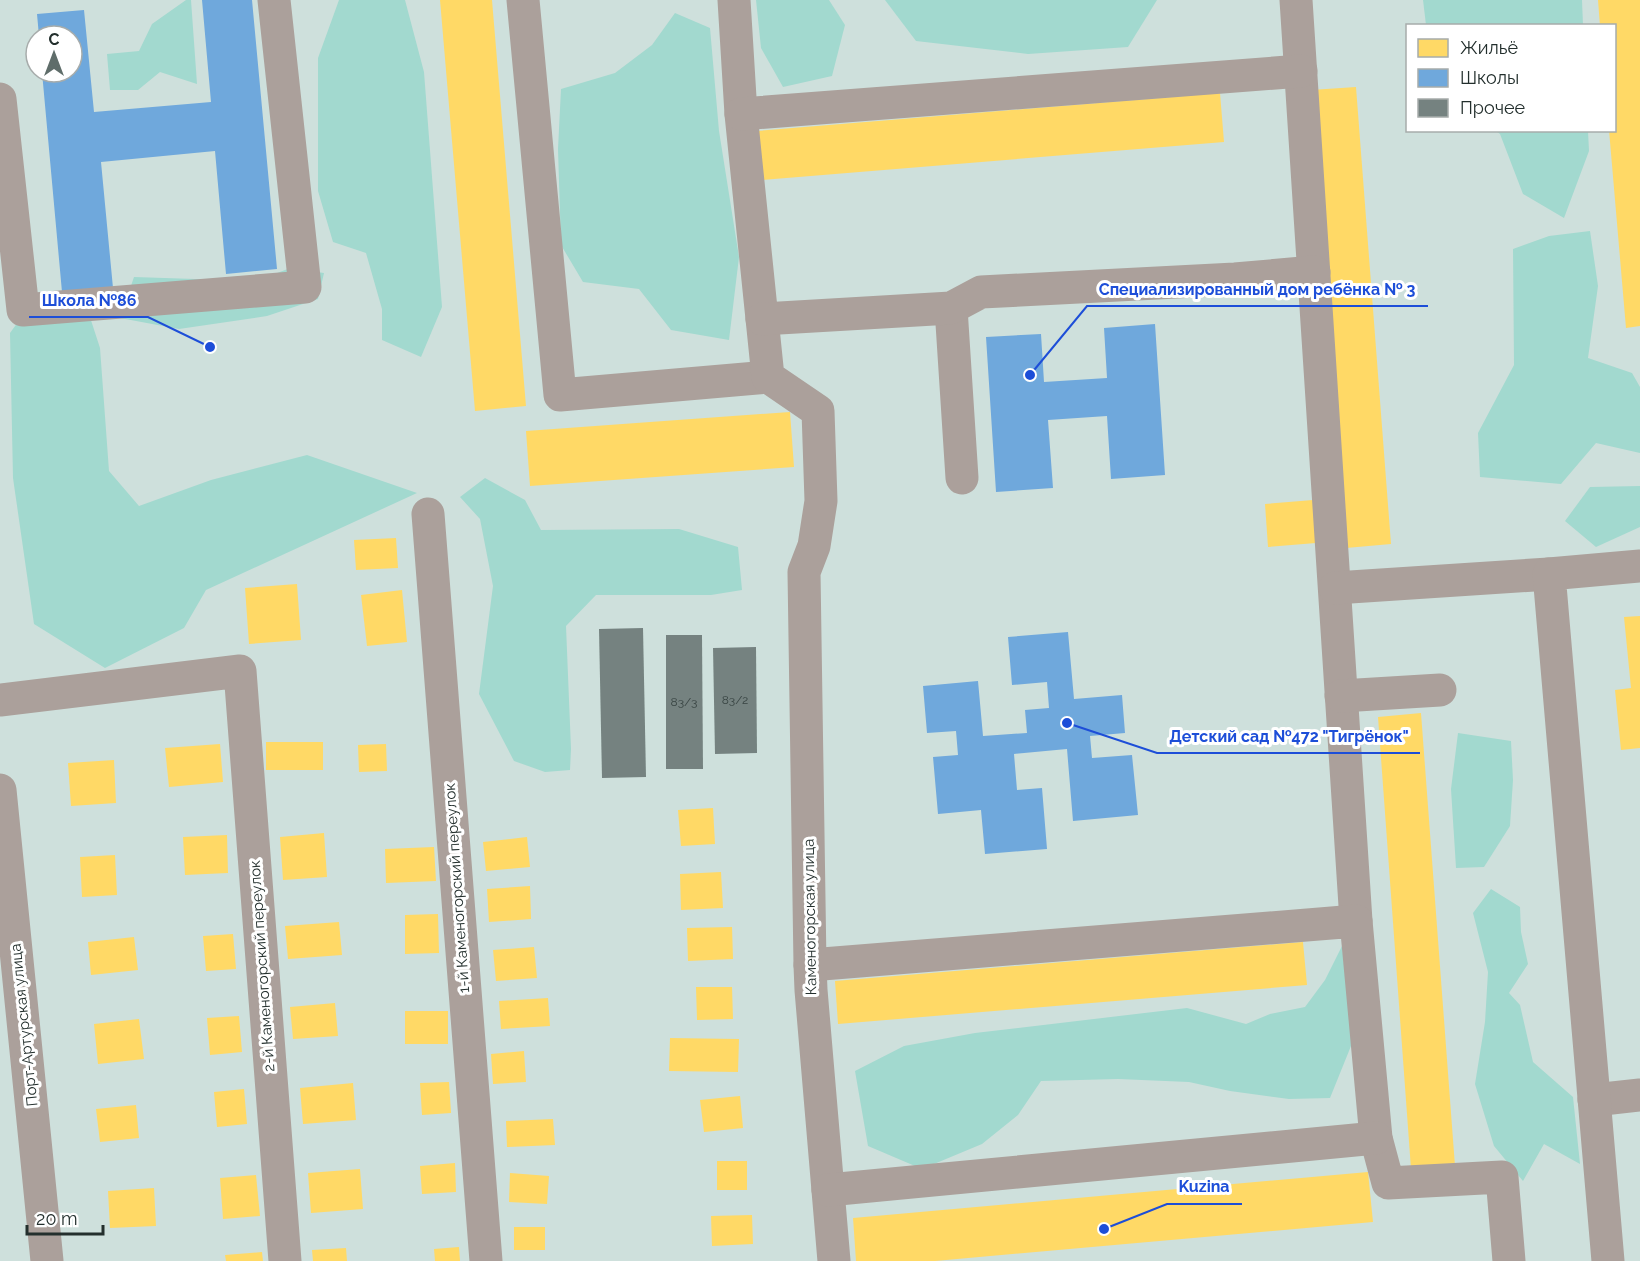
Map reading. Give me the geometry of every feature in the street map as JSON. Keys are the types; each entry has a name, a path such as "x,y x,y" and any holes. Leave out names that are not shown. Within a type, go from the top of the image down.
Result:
{"street":[{"path":"0,99 23,310 305,287 274,0"},
{"path":"523,0 560,395 768,377 741,114 734,0"},
{"path":"1296,0 1356,921 1376,1138 1388,1182 1502,1177 1509,1261"},
{"path":"741,114 1301,71"},
{"path":"762,319 951,308 981,292 1235,279 1314,272"},
{"path":"951,308 962,478"},
{"name":"Каменогорская улица","path":"768,377 818,411 821,501 814,546 804,572 810,965 834,1261"},
{"name":"1-й Каменогорский переулок","path":"428,514 486,1261"},
{"path":"1335,588 1640,566"},
{"path":"1549,574 1608,1261"},
{"name":"2-й Каменогорский переулок","path":"0,700 240,671 285,1261"},
{"path":"1341,696 1440,690"},
{"name":"Порт-Артурская улица","path":"0,790 47,1261"},
{"path":"810,965 1356,921"},
{"path":"1594,1100 1640,1095"},
{"path":"828,1190 1376,1138"}],"green space":[{"path":"186,0 191,0 197,84 160,72 138,90 110,90 107,54 139,51 152,24"},
{"path":"339,0 405,0 424,72 442,307 421,357 382,340 382,309 366,253 333,242 318,191 318,58"},
{"path":"756,0 829,0 845,25 832,76 783,87 761,48"},
{"path":"885,0 1157,0 1128,47 1028,54 916,41"},
{"path":"1423,0 1582,0 1583,24 1426,24"},
{"path":"675,13 710,28 719,131 739,257 729,340 671,330 639,289 583,282 561,245 558,149 561,89 615,73 652,45"},
{"path":"1497,132 1588,132 1589,151 1564,218 1523,194"},
{"path":"1590,231 1598,286 1588,358 1632,373 1640,387 1640,453 1596,443 1561,484 1480,477 1478,433 1514,365 1513,249 1549,236"},
{"path":"290,268 324,273 318,299 267,316 179,329 120,318 134,277 257,281"},
{"path":"31,304 88,311 100,348 109,471 139,506 211,480 307,455 417,493 206,590 184,628 105,668 34,624 13,478 10,333"},
{"path":"485,478 525,500 541,530 679,529 738,547 742,590 711,595 596,595 566,626 570,770 545,772 514,761 479,694 493,586 480,519 460,497"},
{"path":"1640,486 1640,527 1596,547 1565,521 1590,487"},
{"path":"1458,733 1511,741 1513,780 1510,826 1484,867 1456,868 1451,789"},
{"path":"1491,889 1520,907 1521,932 1528,964 1509,993 1520,1005 1533,1062 1573,1097 1580,1164 1544,1144 1523,1181 1494,1146 1475,1084 1485,1022 1488,972 1473,913"},
{"path":"1342,946 1353,1041 1330,1098 1289,1099 1230,1091 1189,1082 1118,1079 1041,1081 1018,1115 982,1144 922,1169 868,1146 855,1071 904,1046 975,1033 1187,1008 1246,1024 1270,1014 1305,1007 1325,980"}],"building: Жильё":[{"path":"440,0 492,0 526,406 475,411"},
{"path":"1598,0 1640,0 1640,326 1626,328 1609,132 1616,132 1616,24 1600,24"},
{"path":"1356,87 1391,544 1346,548 1311,90"},
{"path":"1220,93 1224,142 761,180 757,131"},
{"path":"790,412 794,467 530,486 526,431"},
{"path":"1313,500 1316,543 1268,547 1265,504"},
{"path":"396,538 398,568 356,570 354,540"},
{"path":"297,584 301,640 249,644 245,588"},
{"path":"402,590 407,642 367,646 361,595"},
{"path":"1640,616 1640,748 1621,750 1615,690 1631,688 1624,617"},
{"path":"1421,713 1455,1166 1411,1169 1378,717"},
{"path":"266,742 323,742 323,770 266,770"},
{"path":"220,744 223,782 169,787 165,748"},
{"path":"386,744 387,771 359,772 358,745"},
{"path":"114,760 116,803 71,806 68,763"},
{"path":"713,808 715,844 681,846 678,810"},
{"path":"324,833 327,877 283,880 280,837"},
{"path":"227,835 228,873 185,875 183,837"},
{"path":"527,837 530,867 486,871 483,842"},
{"path":"434,847 436,881 386,883 385,849"},
{"path":"115,855 117,895 82,897 80,857"},
{"path":"721,872 723,908 681,910 680,874"},
{"path":"530,886 531,919 489,922 487,889"},
{"path":"438,914 439,953 405,954 405,915"},
{"path":"339,922 342,955 288,959 285,926"},
{"path":"732,927 733,959 688,961 687,928"},
{"path":"233,934 236,969 206,971 203,936"},
{"path":"134,937 138,970 91,975 88,942"},
{"path":"1303,942 1307,985 838,1024 835,981"},
{"path":"534,947 537,978 496,981 493,950"},
{"path":"696,987 732,987 733,1019 697,1020"},
{"path":"548,998 550,1026 501,1029 499,1001"},
{"path":"335,1003 338,1036 293,1039 290,1007"},
{"path":"405,1011 448,1011 448,1044 405,1044"},
{"path":"239,1016 242,1052 210,1055 207,1018"},
{"path":"139,1019 144,1059 98,1064 94,1024"},
{"path":"670,1038 739,1039 738,1072 669,1071"},
{"path":"524,1051 526,1082 493,1084 491,1054"},
{"path":"449,1082 451,1113 422,1115 420,1083"},
{"path":"353,1083 356,1120 303,1124 300,1088"},
{"path":"244,1089 247,1124 217,1127 214,1092"},
{"path":"740,1096 743,1128 704,1132 700,1100"},
{"path":"136,1105 139,1138 100,1142 96,1109"},
{"path":"553,1119 555,1145 507,1147 506,1121"},
{"path":"717,1161 747,1161 747,1190 717,1190"},
{"path":"455,1163 456,1192 422,1194 420,1166"},
{"path":"360,1169 363,1209 311,1213 308,1173"},
{"path":"1368,1172 1373,1222 935,1261 856,1261 853,1218"},
{"path":"510,1173 549,1176 547,1204 509,1202"},
{"path":"256,1175 260,1216 223,1219 220,1178"},
{"path":"154,1188 156,1226 110,1228 108,1191"},
{"path":"752,1215 753,1244 712,1246 711,1216"},
{"path":"514,1227 545,1227 545,1250 514,1250"},
{"path":"459,1247 460,1261 435,1261 434,1249"},
{"path":"346,1248 347,1261 313,1261 312,1250"},
{"path":"262,1252 263,1261 226,1261 225,1255"}],"building: Школы":[{"path":"202,0 252,0 277,269 226,274 215,151 101,162 113,288 62,292 43,84 84,84 84,24 38,24 37,14 84,10 94,112 211,102"},
{"path":"1155,324 1165,475 1111,479 1107,416 1048,420 1053,488 996,492 986,337 1041,334 1044,382 1107,378 1104,328"},
{"path":"1068,632 1074,699 1122,695 1125,733 1090,736 1092,758 1132,755 1138,815 1073,821 1067,749 1014,754 1017,790 1042,788 1047,849 985,854 981,810 938,814 933,757 958,755 956,731 927,733 923,686 978,681 983,736 1027,733 1025,710 1049,708 1047,682 1012,685 1008,637"}],"building: Прочее":[{"path":"643,628 646,777 602,778 599,629"},
{"path":"666,635 702,635 703,769 666,769"},
{"path":"756,647 757,753 715,754 713,648"}],"place":[{"name":"Школа №86","path":"210,347"},
{"name":"Специализированный дом ребёнка № 3","path":"1030,375"},
{"name":"Детский сад №472 \"Тигрёнок\"","path":"1067,723"},
{"name":"Kuzina","path":"1104,1229"}]}
